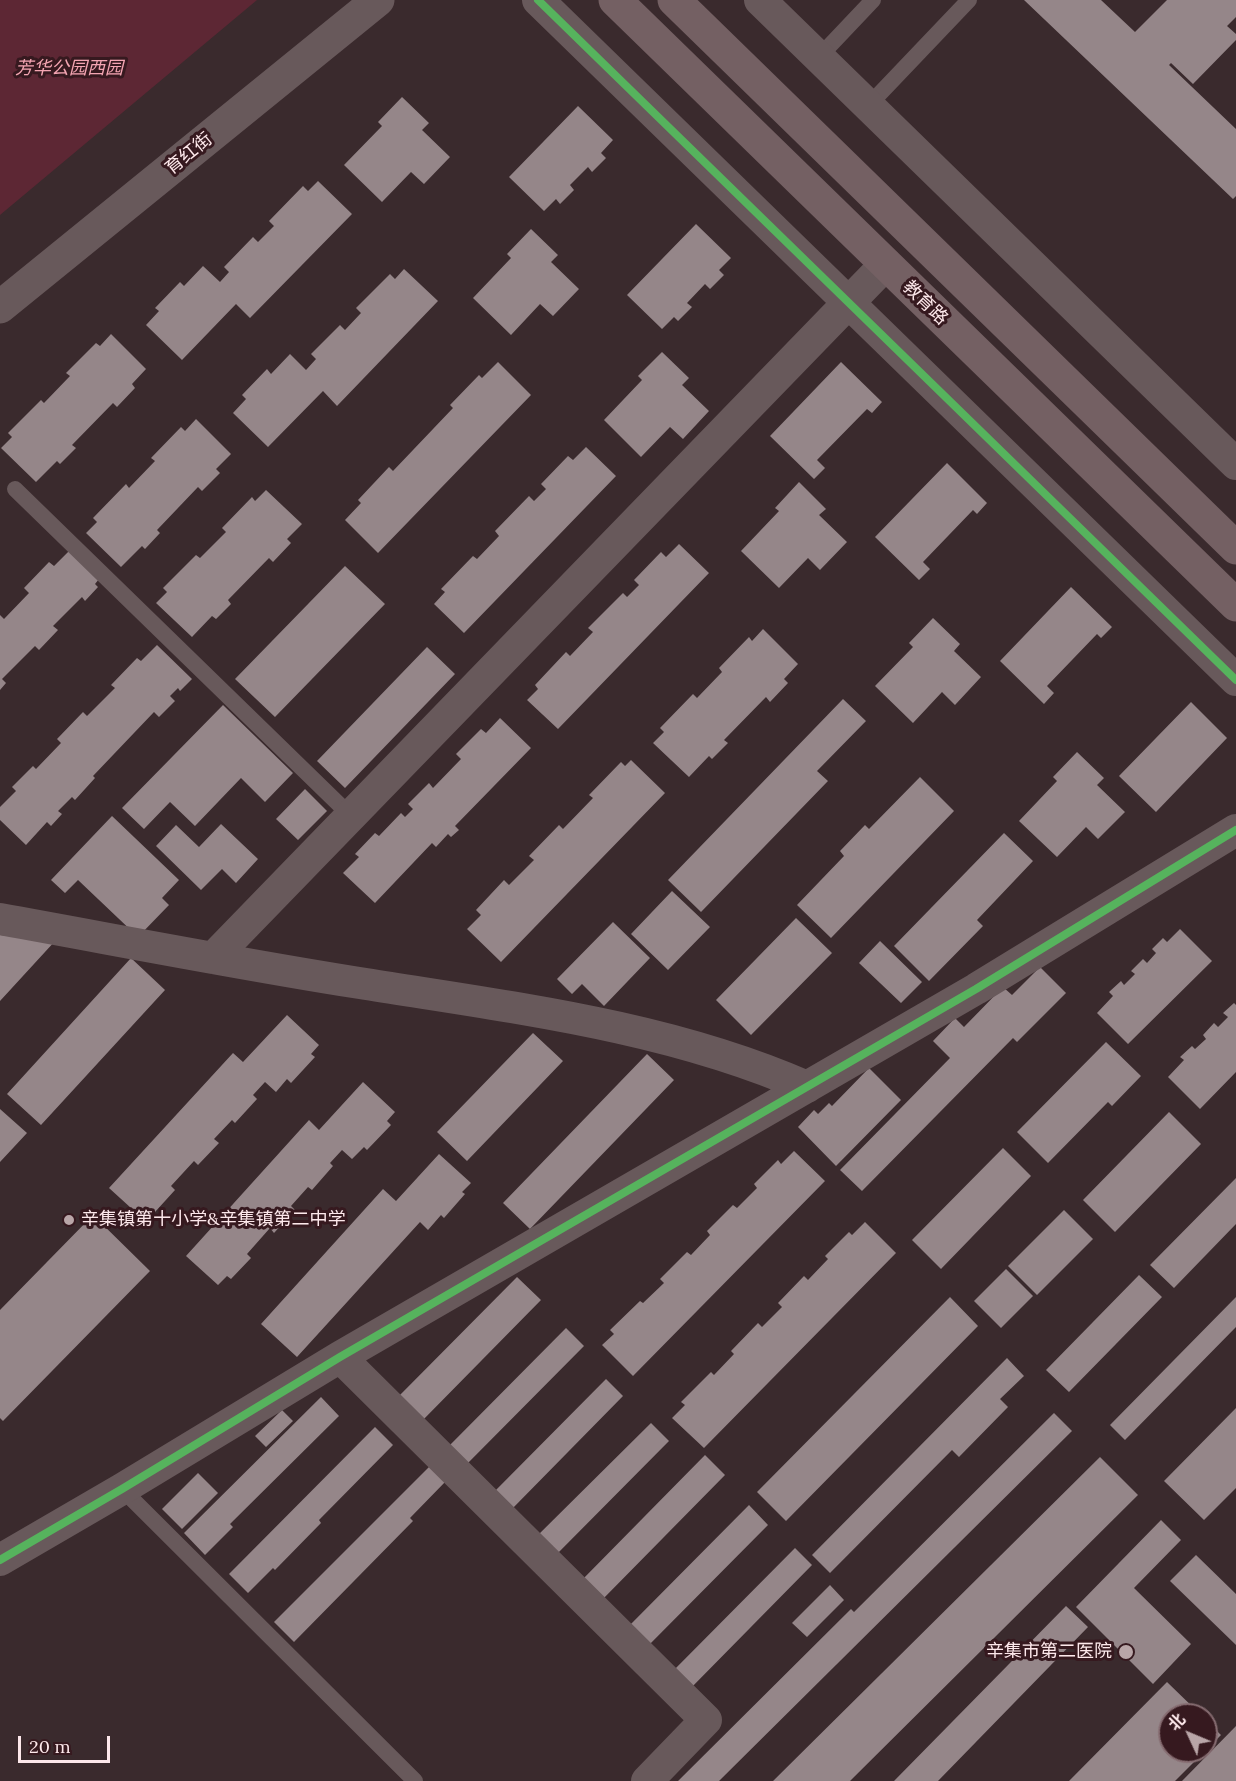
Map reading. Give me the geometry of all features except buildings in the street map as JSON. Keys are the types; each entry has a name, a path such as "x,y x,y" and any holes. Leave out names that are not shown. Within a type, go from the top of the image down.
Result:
{"main road":[{"name":"教育路","path":"615,0 1236,605"},
{"path":"674,0 1236,548"}],"street":[{"name":"育红街","path":"0,307 378,0"},
{"path":"538,0 1236,680"},
{"path":"760,0 1236,464"},
{"path":"213,958 886,264"},
{"path":"0,1560 340,1357 976,989 1236,830"},
{"path":"0,919 213,958 566,1016 675,1041 770,1071 807,1087"},
{"path":"340,1357 706,1720 647,1781"}],"lane":[{"path":"819,57 873,0"},
{"path":"868,106 969,0"},
{"path":"15,489 351,816"},
{"path":"122,1489 415,1781"}],"green space":[{"name":"芳华公园西园","path":"0,0 257,0 0,215"}],"cycle path":[{"path":"538,0 1236,680"},
{"path":"0,1560 340,1357 976,989 1236,830"}],"place":[{"name":"辛集镇第十小学&辛集镇第二中学","path":"69,1220"},
{"name":"辛集市第二医院","path":"1126,1652"}]}
